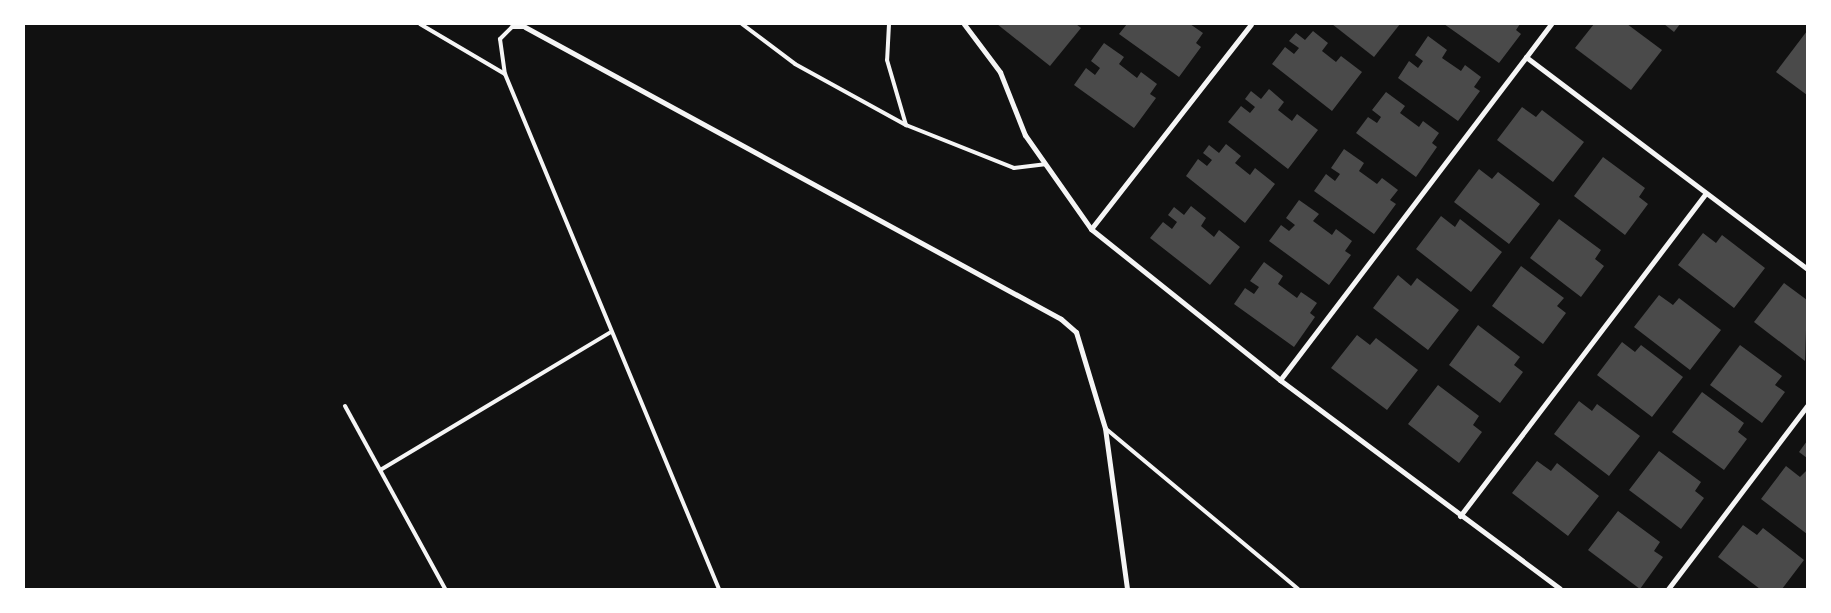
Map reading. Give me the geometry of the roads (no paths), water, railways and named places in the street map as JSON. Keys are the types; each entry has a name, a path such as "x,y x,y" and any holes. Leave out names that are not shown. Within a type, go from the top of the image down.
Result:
{"street":[{"path":"964,24 1000,72 1025,135 1091,229 1280,380 1560,589"},
{"path":"1091,229 1251,24"},
{"path":"1280,380 1551,24"},
{"path":"525,27 1061,319 1076,332 1084,349 1105,428 1127,589"},
{"path":"1526,57 1705,194 1807,268"},
{"path":"1460,516 1705,194"},
{"path":"1668,589 1807,406"}],"lane":[{"path":"420,24 505,74"},
{"path":"742,24 796,64 906,125 1014,168 1045,164"},
{"path":"889,24 887,60 906,125"},
{"path":"525,27 512,27 500,39 505,74 719,589"},
{"path":"382,469 611,332"},
{"path":"345,406 382,469 445,589"},
{"path":"1105,428 1298,589"}]}
